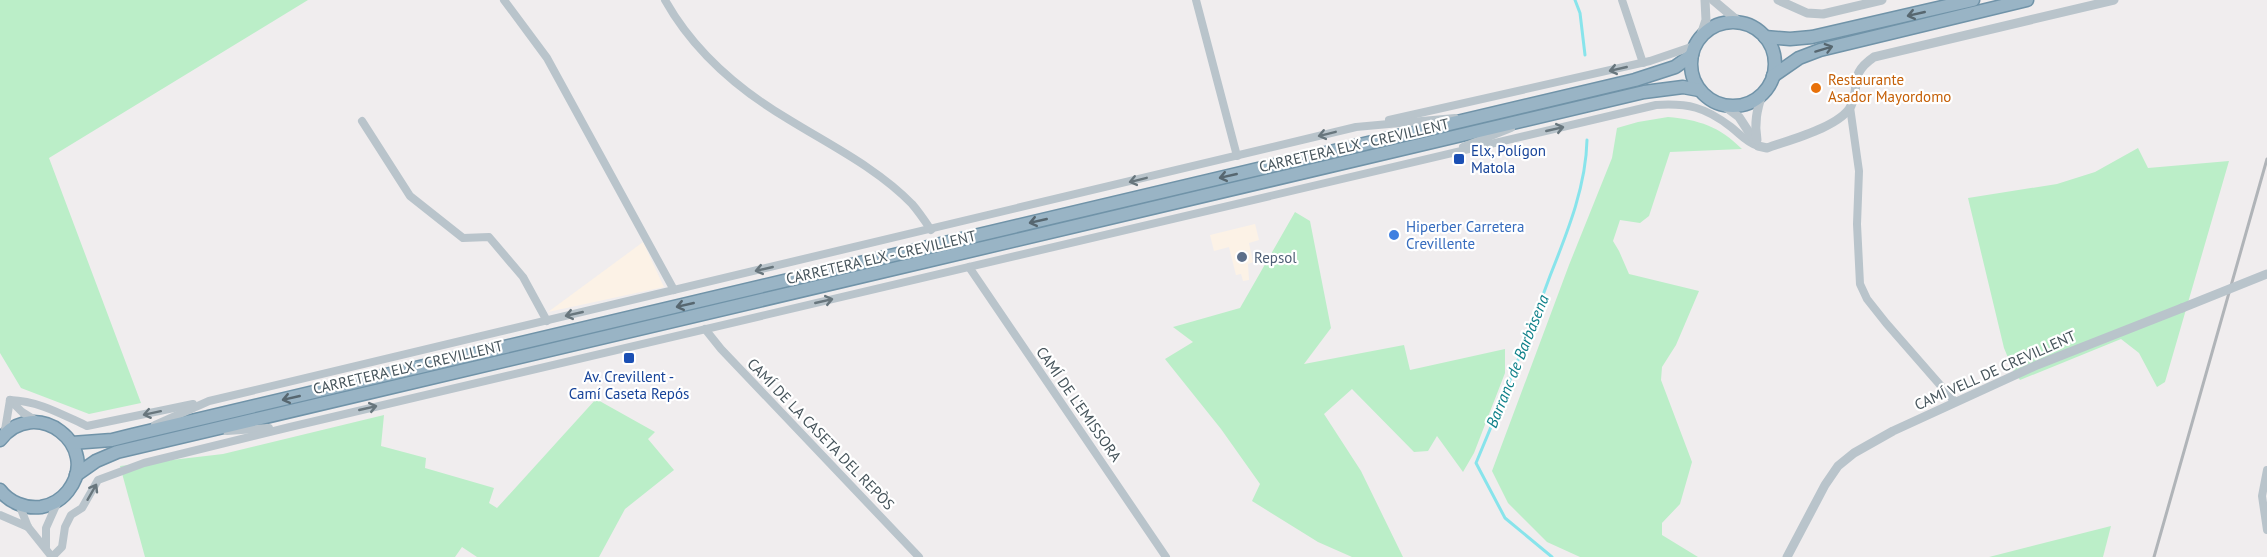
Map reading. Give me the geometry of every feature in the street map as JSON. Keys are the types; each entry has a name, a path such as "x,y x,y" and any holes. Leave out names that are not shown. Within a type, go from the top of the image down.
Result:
{"highway":[{"path":"1765,37 1790,39 1812,37 1973,0"},
{"path":"1773,76 1799,58 1820,50 2027,0"},
{"path":"1739,22 1761,32 1765,37 1774,53 1775,67 1773,76 1762,94 1752,101 1736,106 1724,105 1710,99 1699,90 1692,78 1690,62 1701,35 1718,24 1739,22"},
{"name":"CARRETERA ELX - CREVILLENT","path":"72,443 112,440 1658,74 1675,67 1693,51"},
{"name":"CARRETERA ELX - CREVILLENT","path":"76,475 96,461 117,453 199,433 1545,115 1665,88 1683,87 1699,90"},
{"path":"1,492 19,504 42,507 58,501 71,487 77,465 72,443 55,428 39,423 20,425 2,438"}],"street":[{"path":"504,0 547,58 674,290"},
{"path":"665,0 680,26 710,60 742,87 786,118 875,173 912,205 931,230"},
{"path":"1196,0 1236,156"},
{"path":"1622,0 1642,63"},
{"path":"1701,35 1706,20 1705,0"},
{"path":"1713,0 1739,22"},
{"path":"1778,0 1807,13 1823,14 1882,0"},
{"path":"1955,402 1886,323 1860,285 1857,224 1859,171 1850,107 1856,77 1864,64 1874,57 2114,0"},
{"path":"10,400 42,405 87,426 209,401 1356,127 1693,51"},
{"path":"1758,146 1755,127 1756,111 1762,94"},
{"path":"19,504 28,527 52,557 62,547 65,527 71,515 82,508 98,480 144,463 1656,105 1680,103 1696,107 1729,126 1751,144 1767,148 1824,127 1839,118 1850,107"},
{"path":"1724,105 1739,117 1758,146"},
{"path":"1356,127 1489,114"},
{"path":"1437,157 1545,115"},
{"path":"362,121 410,196 463,238 489,237 523,277 547,321"},
{"name":"CAMÍ DE L'EMISSORA","path":"969,267 1166,557"},
{"name":"CAMÍ VELL DE CREVILLENT","path":"1787,557 1825,485 1838,466 1854,453 1893,431 2037,365 2267,274"},
{"name":"CAMÍ DE LA CASETA DEL REPÒS","path":"705,329 721,349 919,557"},
{"path":"10,400 22,412 39,423"},
{"path":"2,438 10,400"},
{"path":"132,435 209,401"},
{"path":"199,433 290,427"},
{"path":"2267,470 2262,496 2267,530"},
{"path":"46,547 46,528 58,501"},
{"path":"0,515 28,527"}],"shaded area":[{"name":"Repsol","path":"1255,224 1259,240 1249,243 1253,262 1248,264 1249,280 1243,281 1241,274 1236,275 1229,247 1214,251 1210,235"},
{"path":"643,242 664,287 548,312"}],"green space":[{"path":"0,0 308,0 49,158 141,403 89,414 21,388 0,353"},
{"path":"1668,117 1708,126 1725,135 1742,149 1670,152 1649,216 1640,223 1620,220 1613,241 1629,274 1699,291 1676,345 1662,367 1661,380 1692,462 1680,504 1662,523 1662,535 1698,557 1580,557 1547,542 1508,503 1492,471 1569,265 1612,158 1617,128"},
{"path":"2138,148 2148,168 2229,161 2165,382 2157,387 2139,353 2121,339 2020,380 2004,348 1968,198 2057,184 2095,172"},
{"path":"1295,212 1310,221 1331,328 1304,364 1404,345 1410,370 1505,349 1505,373 1474,453 1463,472 1437,436 1428,451 1414,452 1352,389 1324,414 1361,471 1403,557 1352,557 1318,542 1252,501 1260,484 1221,429 1165,359 1193,342 1173,327 1240,308"},
{"path":"596,399 655,432 648,439 674,470 625,509 599,557 477,557 462,547 455,557 145,557 120,466 223,454 384,415 381,446 426,458 425,468 494,488 489,503 497,508"},
{"path":"2111,526 2103,557 1989,557"}],"waterway":[{"name":"Barranc de Barbàsena","path":"1575,0 1580,13 1585,55"},
{"name":"Barranc de Barbàsena","path":"1552,557 1505,518 1476,463 1569,226 1583,175 1587,140"}],"railway":[{"path":"2154,557 2267,159"}],"place":[{"name":"Restaurante Asador Mayordomo","path":"1816,88"},
{"name":"Elx, Polígon Matola","path":"1459,159"},
{"name":"Hiperber Carretera Crevillente","path":"1394,235"},
{"name":"Repsol","path":"1242,257"},
{"name":"Av. Crevillent - Camí Caseta Repós","path":"629,358"}]}
